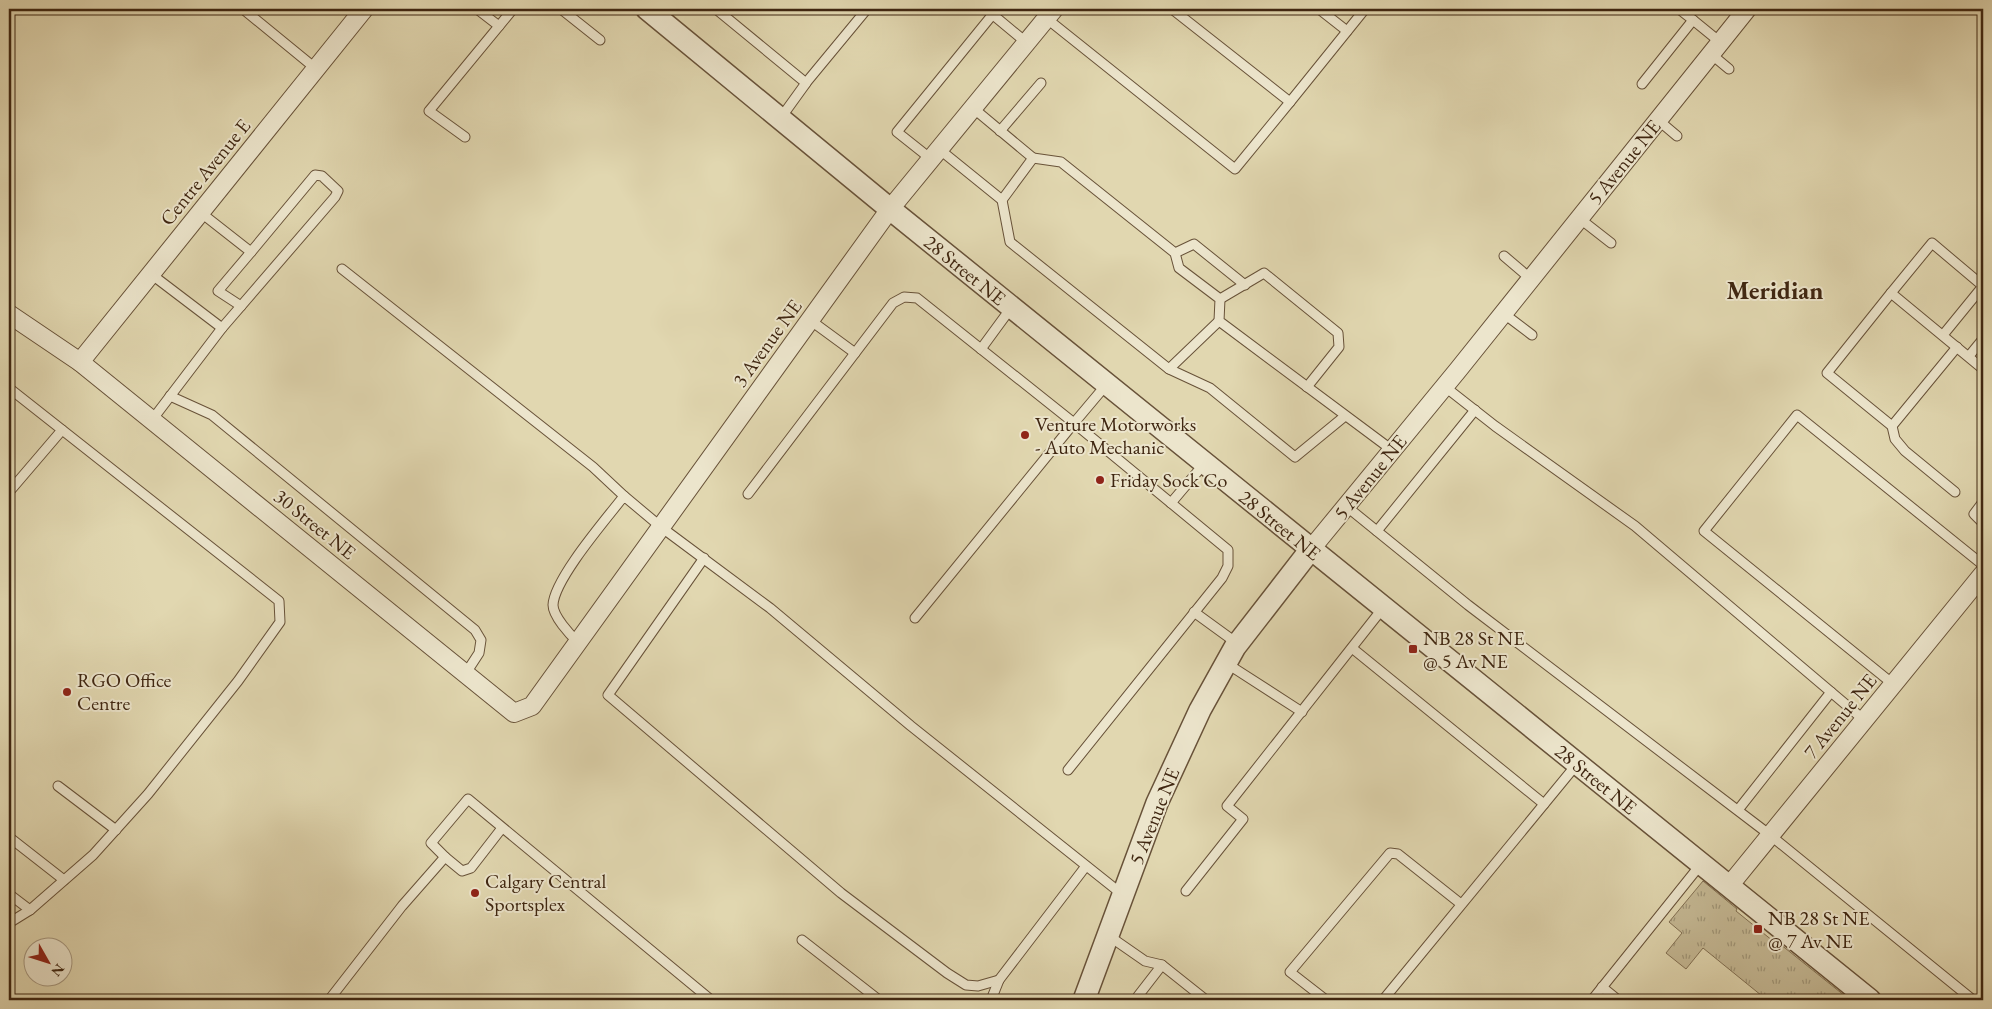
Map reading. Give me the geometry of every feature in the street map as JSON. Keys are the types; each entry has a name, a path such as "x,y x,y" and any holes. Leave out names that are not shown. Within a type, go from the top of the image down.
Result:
{"street":[{"name":"Centre Avenue E","path":"80,362 364,9"},
{"name":"28 Street NE","path":"647,9 1011,308 1870,1000"},
{"name":"5 Avenue NE","path":"1084,1000 1157,803 1200,710 1238,644 1310,550 1748,9"},
{"name":"3 Avenue NE","path":"525,709 532,706 890,209 1050,14"},
{"name":"30 Street NE","path":"9,314 80,362 514,712 525,709"},
{"name":"7 Avenue NE","path":"1729,886 1983,574"}],"lane":[{"path":"243,9 315,68"},
{"path":"477,9 499,26"},
{"path":"465,137 429,111 514,9"},
{"path":"561,9 600,40"},
{"path":"716,9 806,82 805,84"},
{"path":"780,119 805,84 867,9"},
{"path":"1172,9 1290,102"},
{"path":"1319,9 1347,31"},
{"path":"1050,14 1235,169 1365,9"},
{"path":"1679,9 1693,20 1716,48 1729,69"},
{"path":"1027,43 990,12 897,132 935,154 1002,200 1010,242 1169,369 1210,388 1295,457 1345,416"},
{"path":"1642,84 1693,20"},
{"path":"1000,131 1041,83"},
{"path":"973,108 1034,158 1061,162 1175,253 1179,268 1220,299"},
{"path":"1658,120 1677,136"},
{"path":"1002,200 1034,158"},
{"path":"152,420 222,328 241,306 335,197 338,191 322,176 315,175 218,290 241,306"},
{"path":"200,212 251,252"},
{"path":"1579,218 1610,243"},
{"path":"1943,335 1983,286 1932,243 1828,373 1892,426 1895,440 1905,451 1955,492"},
{"path":"1175,253 1194,244 1244,285"},
{"path":"1504,256 1531,279"},
{"path":"342,269 593,468 661,527 770,608 911,726 1123,896"},
{"path":"150,274 222,328"},
{"path":"1220,299 1264,274 1338,333 1339,347 1308,387"},
{"path":"1891,293 1983,369"},
{"path":"748,494 893,303 904,297 917,298 1074,423 1228,550 1228,566 1222,578 1068,770"},
{"path":"1169,369 1219,321 1220,299"},
{"path":"981,349 1011,308"},
{"path":"1503,313 1532,335"},
{"path":"810,320 855,353"},
{"path":"1219,321 1392,450"},
{"path":"1968,356 1983,339"},
{"path":"1892,426 1957,347"},
{"path":"915,618 1106,384"},
{"path":"1444,386 1635,526 1864,720"},
{"path":"9,388 279,601 280,622 244,674 148,794 116,830 93,855 30,910 9,923"},
{"path":"170,396 212,415 475,630 481,640 479,653 466,673"},
{"path":"1377,530 1475,410"},
{"path":"1893,684 1704,532 1797,415 1983,565"},
{"path":"9,492 62,430"},
{"path":"1172,503 1204,463"},
{"path":"578,642 567,632 553,607 555,594 572,564 624,496"},
{"path":"1983,502 1974,514 1983,523"},
{"path":"1346,506 1468,605 1770,835 1973,1000"},
{"path":"704,558 608,695 841,893 947,973 966,985 978,986 1000,980"},
{"path":"1186,891 1243,819 1227,806 1383,608"},
{"path":"1194,612 1238,644"},
{"path":"1352,648 1544,804"},
{"path":"1226,663 1302,712"},
{"path":"1738,810 1831,692"},
{"path":"1383,1000 1577,764"},
{"path":"58,786 116,830"},
{"path":"502,828 471,868 462,872 431,842 468,799 711,1000"},
{"path":"9,837 64,880"},
{"path":"1326,1000 1290,972 1390,853 1398,854 1461,904"},
{"path":"329,1000 402,906 445,857"},
{"path":"1592,1000 1701,864"},
{"path":"991,1000 1000,980 1086,866"},
{"path":"9,894 30,910"},
{"path":"1109,936 1145,961 1162,965 1206,1000"},
{"path":"802,940 879,1000"},
{"path":"1144,1000 1138,996 1162,965"},
{"path":"1602,988 1618,1000"}],"green space":[{"path":"1703,881 1773,941 1775,940 1850,1000 1767,1000 1703,948 1686,969 1666,953 1682,933 1669,922"}],"place":[{"name":"Venture Motorworks - Auto Mechanic","path":"1025,435"},
{"name":"Friday Sock Co","path":"1100,480"},
{"name":"NB 28 St NE @ 5 Av NE","path":"1413,649"},
{"name":"RGO Office Centre","path":"67,692"},
{"name":"Calgary Central Sportsplex","path":"475,893"},
{"name":"NB 28 St NE @ 7 Av NE","path":"1758,929"}],"district":[{"name":"Meridian","path":"1775,290"}]}
